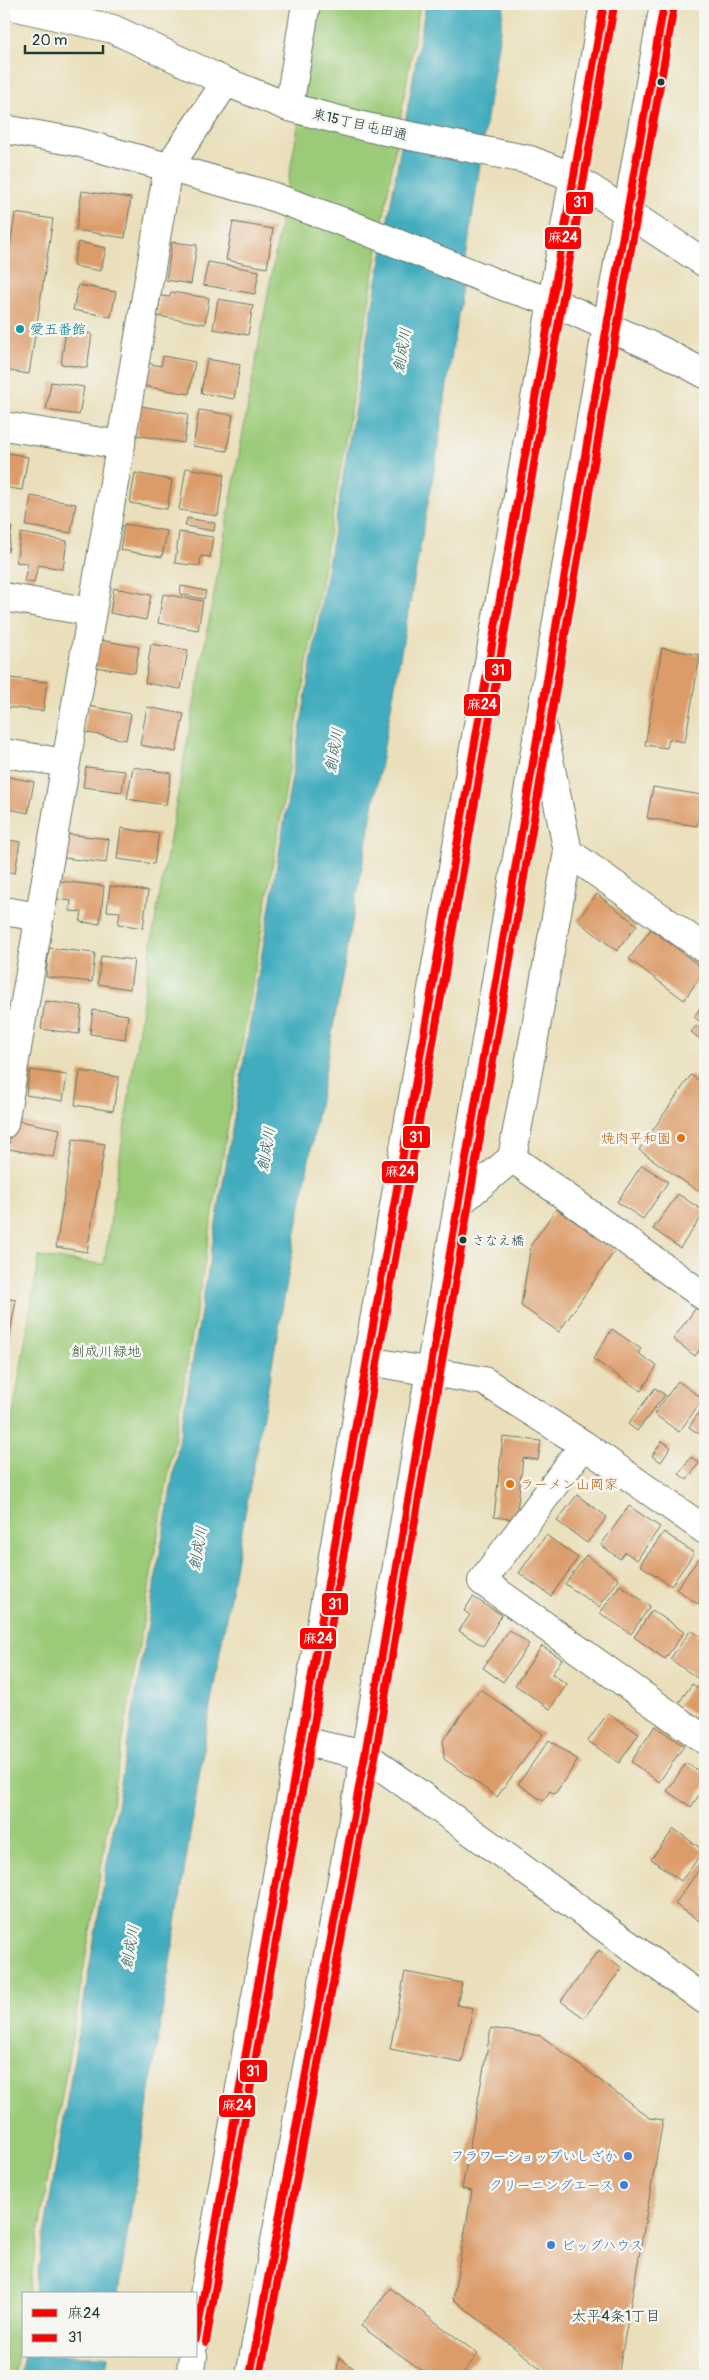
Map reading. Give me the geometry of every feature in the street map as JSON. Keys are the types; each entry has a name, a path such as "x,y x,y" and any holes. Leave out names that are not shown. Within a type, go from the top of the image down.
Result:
{"main road":[{"name":"東15丁目屯田通","path":"9,4 113,29 226,82 290,107 374,128 530,160 573,177 705,262"},
{"path":"290,107 306,4"},
{"path":"198,2329 604,4"},
{"path":"250,2376 365,1755 607,326 664,4"},
{"path":"4,1124 8,1068 39,917 168,168 226,82"},
{"path":"4,129 77,142 265,194 358,227 482,278 553,302 705,374"},
{"path":"4,426 121,445"},
{"path":"4,597 92,612"},
{"path":"458,1204 512,1158 568,852 541,720"},
{"path":"4,753 66,763"},
{"path":"568,852 705,948"},
{"path":"4,911 39,917"},
{"path":"512,1158 705,1297"},
{"path":"368,1361 430,1370 484,1381 584,1445 705,1530"},
{"path":"584,1445 482,1581 705,1740"},
{"path":"301,1741 365,1755 705,2000"},
{"path":"190,2376 194,2358"}],"green space":[{"name":"創成川緑地","path":"320,4 420,4 28,2292 22,2292 22,2331 14,2376 4,2376 4,1469 39,1257 104,1264 154,927"}],"water":[{"name":"創成川","path":"426,4 504,4 436,459 210,1707 118,2292 34,2292 350,435"},
{"path":"23,2358 108,2358 105,2376 20,2376"}],"building":[{"path":"82,191 131,198 125,238 76,230"},
{"name":"愛五番館","path":"15,213 53,219 29,374 4,370 4,289"},
{"path":"233,222 273,229 267,268 226,260"},
{"path":"78,242 106,248 101,271 73,266"},
{"path":"172,242 197,245 191,284 166,280"},
{"path":"208,262 259,271 255,294 203,285"},
{"path":"78,285 116,292 111,317 73,310"},
{"path":"171,292 209,298 205,324 157,316 161,296 170,297"},
{"path":"218,299 253,305 248,335 213,329"},
{"path":"66,330 92,334 87,368 61,364"},
{"path":"163,356 195,362 189,394 143,386 147,363 161,366"},
{"path":"207,359 240,365 234,399 201,393"},
{"path":"51,382 84,387 79,415 46,410"},
{"path":"141,406 188,414 184,443 136,435"},
{"path":"199,410 233,415 227,451 193,446"},
{"path":"4,452 28,457 22,490 4,487"},
{"path":"186,468 224,474 218,516 179,510"},
{"path":"135,473 172,480 167,509 130,503"},
{"path":"31,496 76,504 71,533 26,526"},
{"path":"187,518 215,523 214,531 185,526"},
{"path":"124,524 167,531 162,557 120,550"},
{"path":"4,526 12,527 8,552 4,551"},
{"path":"179,532 213,537 210,557 201,556 200,566 175,563"},
{"path":"21,533 67,541 63,569 38,565 34,583 24,581 28,563 16,562"},
{"path":"181,586 206,591 204,599 180,594"},
{"path":"114,588 151,595 146,620 110,613"},
{"path":"163,594 203,601 198,630 158,623"},
{"path":"100,640 139,647 135,673 95,667"},
{"path":"151,644 188,650 181,689 145,683"},
{"path":"662,648 700,655 685,742 669,739 667,748 645,745"},
{"path":"9,678 47,682 43,711 5,707"},
{"path":"88,706 131,714 126,740 84,732"},
{"path":"147,707 184,714 176,752 140,745"},
{"path":"86,767 125,771 122,792 83,787"},
{"path":"133,767 171,773 166,805 127,799"},
{"path":"4,776 34,782 28,813 4,808"},
{"path":"653,787 702,795 697,826 647,818"},
{"path":"121,828 159,834 154,864 117,859"},
{"path":"67,834 109,839 106,863 64,858"},
{"path":"4,839 20,842 15,873 4,871"},
{"path":"59,881 104,886 100,924 80,922 82,912 70,911 71,901 57,899"},
{"path":"110,886 148,891 143,928 118,924 120,912 107,911"},
{"path":"597,894 637,925 617,951 577,920"},
{"path":"651,929 705,970 684,1000 629,959"},
{"path":"49,948 95,953 92,982 46,977"},
{"path":"101,956 134,960 130,989 98,984"},
{"path":"705,1000 705,1018 702,1023 694,1017"},
{"path":"45,1001 82,1006 79,1034 41,1029"},
{"path":"93,1010 128,1015 125,1039 90,1034"},
{"path":"696,1026 705,1032 705,1043 691,1032"},
{"path":"30,1070 67,1075 63,1101 26,1095"},
{"path":"80,1071 119,1077 113,1111 75,1105"},
{"path":"691,1075 705,1085 705,1196 639,1150"},
{"path":"14,1120 60,1129 54,1157 8,1149"},
{"path":"73,1139 105,1144 87,1252 56,1247"},
{"path":"642,1165 668,1182 643,1219 617,1202"},
{"path":"678,1194 705,1212 680,1248 653,1229"},
{"path":"556,1209 616,1249 559,1332 521,1306 531,1245"},
{"path":"4,1298 16,1300 9,1339 4,1338"},
{"path":"696,1308 705,1315 705,1343 695,1356 673,1339"},
{"path":"612,1329 641,1349 638,1353 657,1366 641,1391 593,1359"},
{"path":"4,1359 7,1359 5,1379 4,1379"},
{"path":"678,1381 703,1399 679,1432 654,1414"},
{"path":"655,1388 665,1395 637,1431 628,1424"},
{"path":"705,1404 705,1438 689,1427"},
{"path":"503,1437 541,1441 538,1460 523,1458 516,1520 494,1517"},
{"path":"662,1441 671,1447 661,1462 652,1456"},
{"path":"691,1457 699,1463 687,1480 679,1474"},
{"path":"577,1495 607,1517 587,1543 557,1521"},
{"path":"629,1506 660,1527 637,1560 625,1552 620,1559 601,1545"},
{"path":"664,1532 694,1553 671,1586 640,1565"},
{"path":"546,1535 578,1558 551,1596 519,1573"},
{"path":"586,1555 619,1579 599,1607 565,1584"},
{"path":"700,1557 705,1561 705,1603 701,1600 698,1604 676,1589"},
{"path":"620,1585 650,1606 631,1634 600,1613"},
{"path":"473,1597 502,1615 483,1646 459,1631 470,1615 464,1611"},
{"path":"652,1610 684,1632 665,1659 634,1637"},
{"path":"509,1630 529,1644 503,1682 483,1668"},
{"path":"691,1630 705,1639 705,1679 703,1682 670,1659"},
{"path":"542,1646 562,1659 552,1674 567,1684 550,1709 515,1685"},
{"path":"692,1684 705,1693 705,1713 701,1719 678,1704"},
{"path":"480,1689 543,1734 497,1797 444,1759 443,1740"},
{"path":"608,1713 639,1734 619,1763 588,1741"},
{"path":"655,1726 684,1746 659,1782 631,1762"},
{"path":"549,1740 578,1760 555,1794 550,1791 543,1801 518,1784"},
{"path":"686,1763 705,1775 705,1786 691,1807 667,1791"},
{"path":"674,1829 704,1851 681,1881 651,1859"},
{"path":"705,1861 705,1925 675,1904"},
{"path":"599,1950 622,1968 584,2018 561,2001"},
{"path":"405,1972 462,1983 457,2005 473,2008 462,2063 390,2049"},
{"name":"ビッグハウス","path":"491,2028 541,2036 650,2118 663,2120 618,2376 549,2375 453,2299 472,2191 462,2189"},
{"path":"390,2288 478,2354 461,2376 429,2376 361,2326"},
{"path":"339,2357 364,2376 336,2376"}],"transit line":[{"name":"麻24","path":"198,2328 604,4"},
{"name":"麻24","path":"250,2376 365,1755 607,326 664,4"},
{"name":"31","path":"206,2342 614,6"},
{"name":"31","path":"260,2376 375,1757 617,328 674,6"}],"place":[{"name":"愛五番館","path":"20,329"},
{"name":"焼肉平和園","path":"681,1138"},
{"name":"さなえ橋","path":"463,1240"},
{"name":"ラーメン山岡家","path":"510,1484"},
{"name":"フラワーショップいしざか","path":"628,2156"},
{"name":"クリーニングエース","path":"624,2185"},
{"name":"ビッグハウス","path":"551,2245"}],"district":[{"name":"太平4条1丁目","path":"616,2316"}]}
